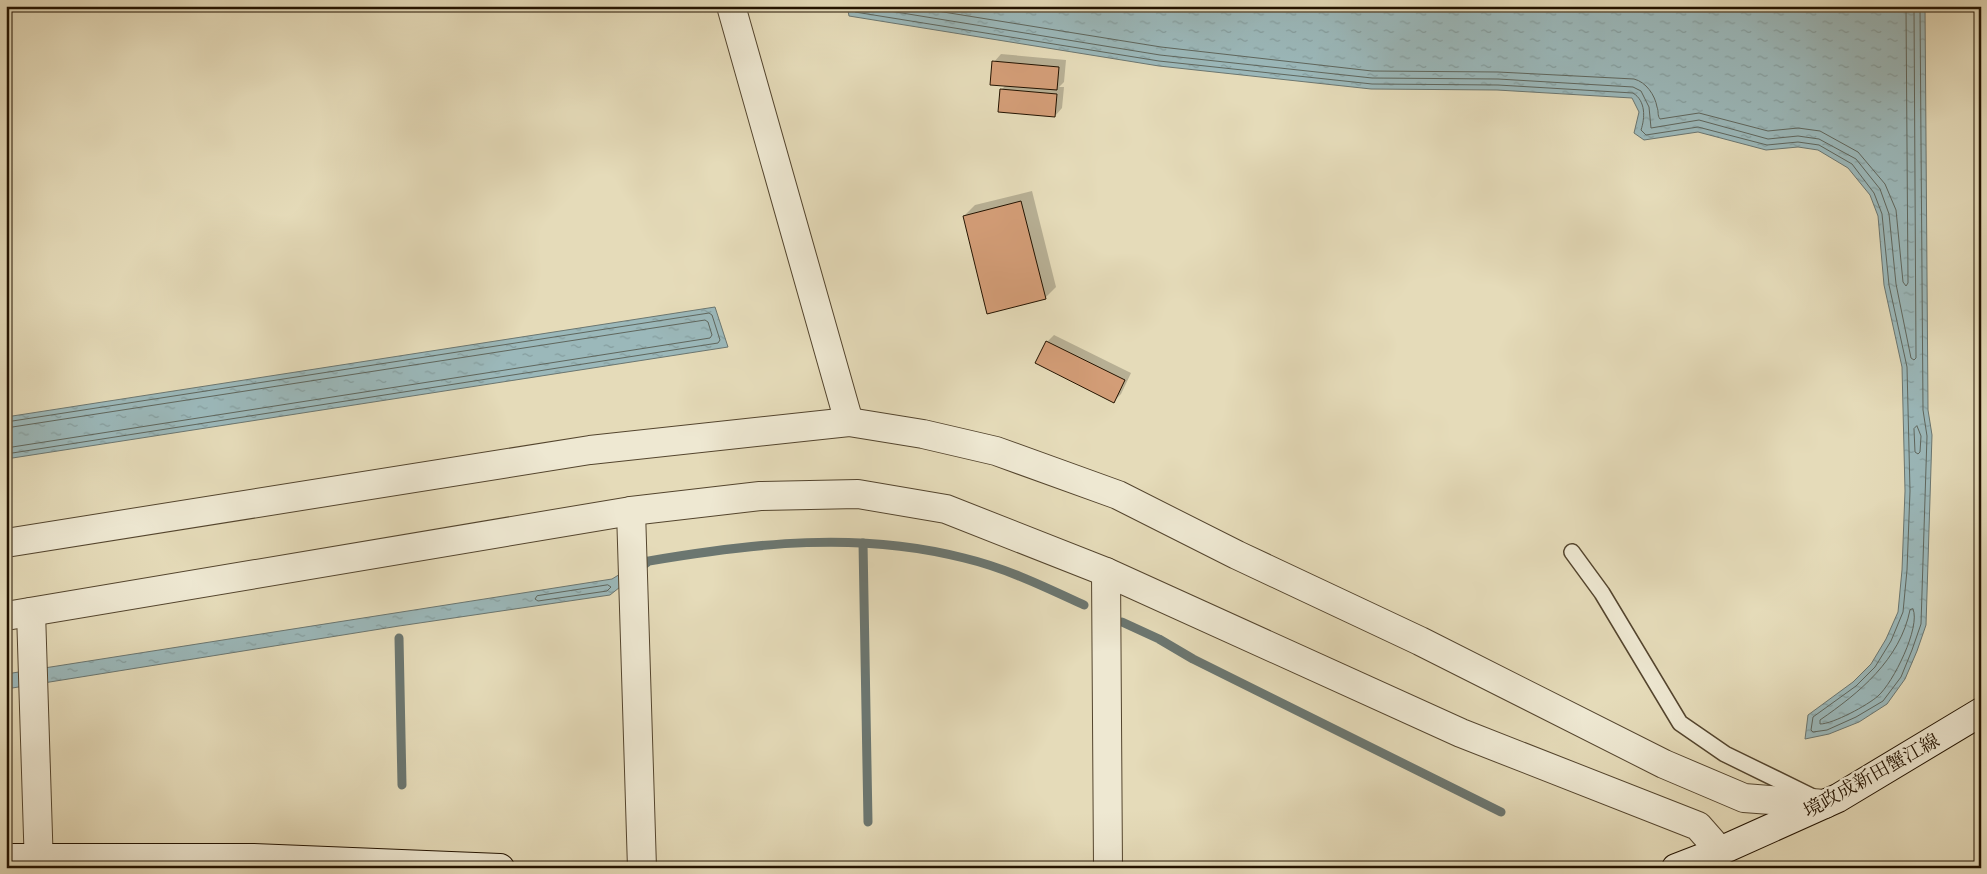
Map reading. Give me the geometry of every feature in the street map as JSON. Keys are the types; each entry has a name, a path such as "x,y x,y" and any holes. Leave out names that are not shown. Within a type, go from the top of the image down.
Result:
{"street":[{"path":"731,6 849,422"},
{"path":"6,543 590,450 849,422 923,434 996,451 1118,495 1236,555 1420,641 1673,768 1744,798 1826,804"},
{"path":"39,862 32,645 19,614 631,511 760,496 858,494 946,509 1106,572 1461,732 1698,826 1720,851"},
{"path":"631,511 642,868"},
{"path":"1106,572 1108,868"},
{"name":"境政成新田蟹江線","path":"1676,868 1720,851 1826,804 1981,712"},
{"path":"6,858 39,862 253,858 500,868"}],"lane":[{"path":"1572,552 1602,593 1680,723 1725,754 1826,804"}],"water":[{"path":"847,6 1925,6 1928,410 1932,435 1926,625 1905,679 1887,704 1859,722 1829,734 1805,739 1808,715 1853,682 1871,664 1886,639 1898,612 1902,570 1905,491 1902,367 1884,285 1878,216 1870,195 1848,168 1818,150 1798,147 1766,150 1698,132 1644,140 1634,133 1639,112 1632,98 1497,90 1371,89 1159,66 849,16"},
{"path":"715,307 728,347 6,459 6,417"},
{"path":"648,557 649,564 610,595 399,626 6,689 6,674 612,579"}],"building":[{"path":"992,61 1059,67 1057,90 990,85"},
{"path":"1000,89 1057,94 1055,117 998,112"},
{"path":"1021,201 1046,299 987,314 963,216"},
{"path":"1046,341 1125,380 1114,403 1035,363"}],"waterway":[{"path":"641,567 649,561 767,545 846,542 885,545 925,550 980,562 1025,578 1084,605"},
{"path":"863,543 868,822"},
{"path":"1122,622 1501,812"},
{"path":"399,638 402,785"}]}
